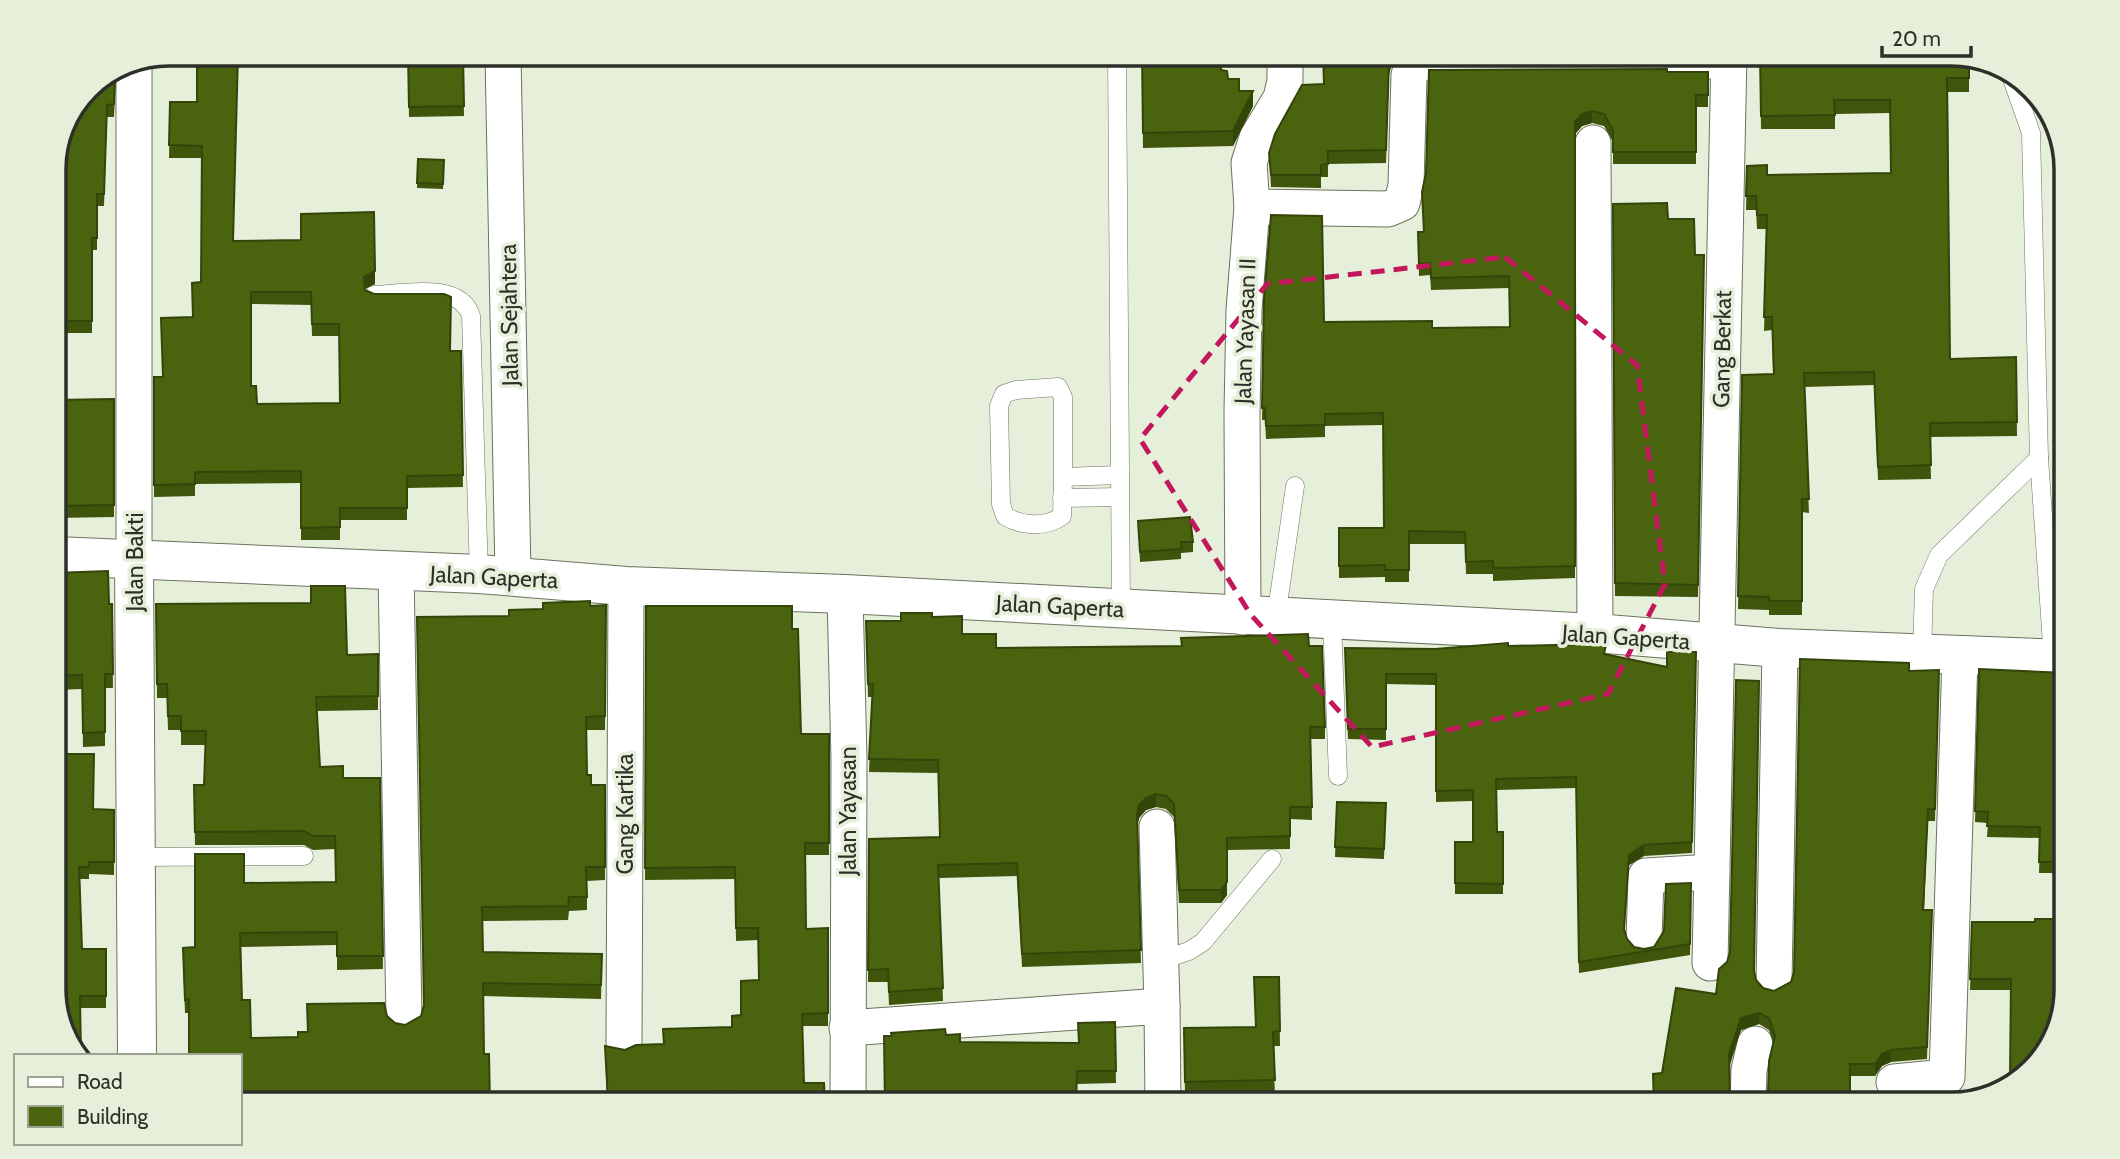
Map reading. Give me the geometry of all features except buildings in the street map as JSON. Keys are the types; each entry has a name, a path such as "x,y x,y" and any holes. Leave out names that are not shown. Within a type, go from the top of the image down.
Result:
{"street":[{"name":"Jalan Sejahtera","path":"496,575 503,66"},
{"name":"Jalan Yayasan II","path":"1260,618 1242,411 1244,310 1252,207 1252,149 1281,98 1285,66"},
{"path":"1252,207 1388,209 1402,203 1405,195 1409,75 1412,66"},
{"name":"Gang Berkat","path":"1710,963 1729,66"},
{"name":"Jalan Bakti","path":"134,73 137,1054"},
{"path":"1592,143 1595,633"},
{"name":"Jalan Gaperta","path":"67,556 496,575 626,586 845,594 1260,618 1595,633 1780,648 2054,658"},
{"path":"396,572 404,1019"},
{"name":"Gang Kartika","path":"624,1042 626,586"},
{"name":"Jalan Yayasan","path":"845,594 849,759 848,1092"},
{"path":"1774,983 1780,648"},
{"path":"1895,1082 1947,1077 1960,656"},
{"path":"1157,827 1163,1092"},
{"path":"1644,940 1646,876 1712,872"},
{"path":"847,1028 1162,1006"},
{"path":"1748,1092 1749,1070 1755,1044"}],"lane":[{"path":"1117,66 1121,609"},
{"path":"2016,90 2032,133 2039,458 2054,603"},
{"path":"374,295 439,293 458,298 468,306 496,575"},
{"path":"1058,387 1063,397 1063,477 1062,516 1053,523 1014,522 1005,516 1001,503 999,405 1004,394 1016,390 1058,387"},
{"path":"1922,654 1924,589 1939,555 2039,458"},
{"path":"1063,477 1119,475"},
{"path":"1260,618 1295,486"},
{"path":"1062,498 1119,497"},
{"path":"1332,621 1338,776"},
{"path":"136,858 304,856"},
{"path":"1162,960 1189,951 1203,942 1272,859"}],"highlighted area":[{"path":"1505,257 1637,365 1665,584 1608,694 1372,747 1251,615 1140,439 1267,284"}]}
